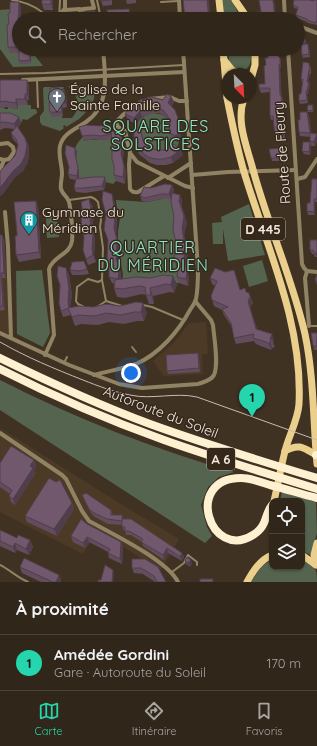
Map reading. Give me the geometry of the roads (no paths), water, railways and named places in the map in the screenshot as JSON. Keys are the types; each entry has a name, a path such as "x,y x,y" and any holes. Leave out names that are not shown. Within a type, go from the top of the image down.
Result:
{"highway":[{"name":"Autoroute du Soleil","path":"0,358 70,391 148,423 220,449 317,478"},
{"name":"Autoroute du Soleil","path":"0,369 70,402 163,440 317,489"},
{"path":"269,513 261,528 252,536 239,540 228,538 216,530 209,520 207,510 208,500 213,490 222,482 233,479 250,479 317,498"}],"main road":[{"path":"219,0 220,12"},
{"path":"235,0 243,12"},
{"name":"D 445","path":"224,56 225,68"},
{"path":"254,68 255,56"},
{"path":"224,60 230,68"},
{"name":"D 445","path":"228,104 244,172 282,287 295,340 299,404 297,415 285,451 275,498"},
{"name":"D 445","path":"243,104 240,116 253,172 289,280 304,333 309,358 315,410 317,459"},
{"path":"285,451 293,446 302,447 317,459"},
{"path":"316,565 314,555 317,543"},
{"path":"247,582 258,565 269,556"},
{"path":"305,557 316,565"}],"street":[{"path":"62,12 65,8 65,0"},
{"path":"83,12 83,9 94,8 92,0"},
{"path":"179,0 180,12"},
{"path":"284,0 285,12"},
{"path":"64,12 66,10 80,9 80,12"},
{"path":"305,29 317,33"},
{"path":"45,355 54,335 49,268 53,261 67,250 72,240 69,200 62,192 61,187 62,172 59,157 61,142 66,136 88,121 98,110 104,96 106,77 104,56"},
{"path":"94,375 117,370 137,363 170,339 185,320 196,301 198,269 183,56"},
{"name":"Route de Fleury","path":"288,56 302,264 307,271 305,278 309,326"},
{"path":"16,81 184,72"},
{"path":"144,99 170,97 179,101 186,101"},
{"path":"138,103 116,122 118,127 124,131 130,153 130,189 135,193 138,192 191,163"},
{"path":"0,144 8,143 14,149 12,157 2,159 0,170"},
{"path":"130,153 137,162 185,186 193,188"},
{"path":"297,179 305,177 317,159"},
{"path":"192,175 296,170"},
{"path":"5,212 8,246 11,338"},
{"path":"307,271 317,272"},
{"path":"0,333 64,363 128,386 142,388 198,384 206,382 214,375 216,363 213,325 211,320 196,301"},
{"path":"0,433 62,474 89,521 150,555 171,573 178,582"}],"lane":[{"path":"12,0 23,2 41,12"},
{"path":"59,12 60,0"},
{"path":"97,0 100,12"},
{"path":"161,2 179,0"},
{"path":"0,74 45,73 184,64"},
{"path":"37,80 38,108"},
{"path":"69,200 91,197 98,202 103,248 102,280 106,301"},
{"path":"85,307 76,302 76,288 88,279 98,282 102,280"},
{"path":"282,287 289,280"},
{"path":"106,301 125,306"},
{"path":"94,309 106,301"},
{"path":"136,305 152,306 185,320"},
{"path":"309,326 317,326"},
{"path":"132,347 136,352"},
{"path":"64,363 67,357"},
{"path":"171,573 184,563 188,556 197,562 197,565"},
{"path":"0,565 28,582"}],"tram line":[{"path":"0,342 51,367 112,391 147,397 180,395 197,397 317,440"}],"place":[{"name":"Église de la Sainte Famille","path":"57,112"},
{"name":"Gymnase du Méridien","path":"29,235"},
{"name":"Amédée Gordini","path":"252,417"}],"district":[{"name":"SQUARE DES SOLSTICES","path":"156,135"},
{"name":"QUARTIER DU MÉRIDIEN","path":"153,256"}]}
